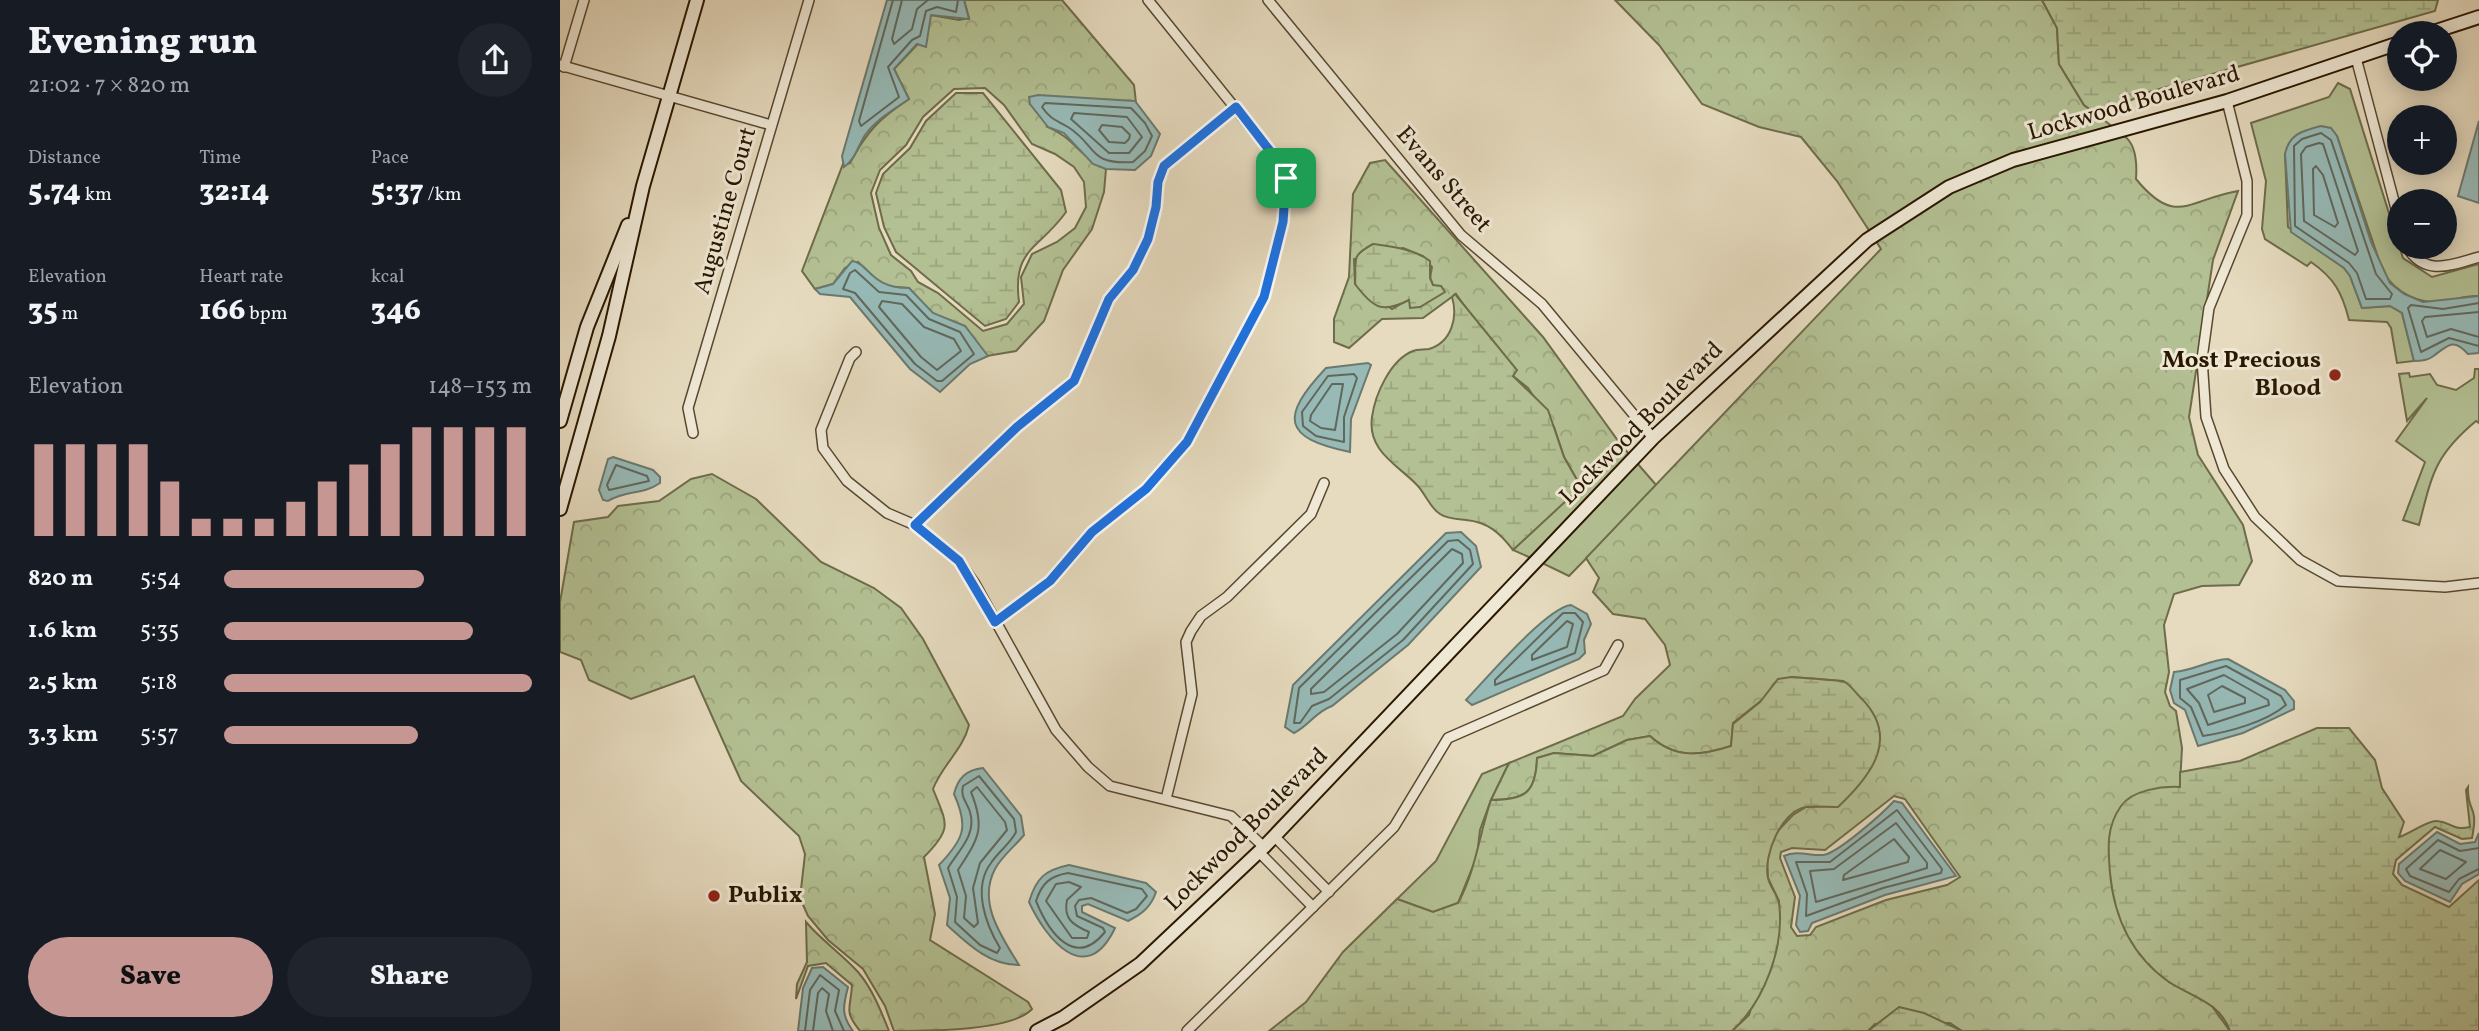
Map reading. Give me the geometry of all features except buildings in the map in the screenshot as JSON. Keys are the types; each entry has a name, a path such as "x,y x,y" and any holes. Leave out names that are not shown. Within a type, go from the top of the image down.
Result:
{"street":[{"path":"584,0 562,66 771,125"},
{"path":"560,509 608,336 643,186 697,0"},
{"name":"Augustine Court","path":"694,433 688,408 809,0"},
{"path":"995,622 1050,581 1092,532 1146,489 1187,442 1264,297 1283,222 1286,178 1277,160 1148,0"},
{"name":"Evans Street","path":"1268,0 1461,235 1542,304 1653,438"},
{"path":"2457,24 2479,17"},
{"name":"Lockwood Boulevard","path":"1037,1031 1064,1017 1140,964 1261,850 1653,438 1867,240 1949,187 2013,160 2227,101 2387,47"},
{"path":"2356,58 2391,189"},
{"path":"2227,101 2247,181 2247,215 2209,308 2202,359 2206,417 2224,469 2255,517 2300,560 2338,581 2445,587 2479,583"},
{"path":"915,525 1008,435 1074,381 1109,299 1133,270 1148,239 1156,207 1158,182 1164,166 1236,107"},
{"path":"560,421 587,327 643,186"},
{"path":"2415,259 2429,267 2441,268 2479,257"},
{"path":"856,352 849,358 821,430 823,448 847,481 887,513 915,525 959,561 1056,730 1087,767 1110,786 1231,816 1313,907"},
{"path":"1166,799 1192,694 1186,642 1191,631 1201,616 1227,597 1311,514 1324,483"},
{"path":"1187,1031 1394,827 1448,738 1604,670 1618,645"},
{"path":"1274,836 1329,891"}],"green space":[{"path":"964,0 1062,0 1134,85 1136,103 1048,127 1106,169 1104,192 1092,229 1063,270 1044,321 1016,351 987,356 965,326 933,314 909,288 883,286 858,262 845,268 833,284 815,289 802,271 843,164 850,163 862,142 875,127 909,99 894,69 918,44 931,15 959,20 969,18","holes":["985,88 1004,105 1032,144 1055,154 1074,167 1084,182 1086,207 1075,228 1057,242 1032,254 1021,277 1024,304 1007,324 983,331 938,293 918,282 911,271 891,255 879,228 871,193 880,170 906,145 923,117 954,89"]},
{"path":"1615,0 2042,0 2057,28 2059,64 2084,105 2113,127 2012,155 1870,232 1837,181 1801,137 1759,127 1702,104 1659,45"},
{"path":"2042,0 2438,0 2435,11 2400,21 2387,21 2387,25 2149,92 2098,115 2084,105 2059,64 2057,28"},
{"path":"2338,83 2350,89 2387,207 2387,259 2405,259 2432,277 2479,264 2479,296 2427,302 2402,292 2383,272 2337,136 2285,154 2288,227 2344,268 2350,276 2362,308 2390,306 2402,313 2414,361 2397,363 2391,328 2387,322 2349,320 2340,294 2326,274 2311,262 2307,266 2265,239 2262,229 2266,181 2251,123 2329,97"},
{"path":"956,93 983,93 1061,190 1066,212 1024,260 1018,284 1019,302 1006,319 985,326 896,252 884,227 876,193 883,174 910,148 926,121"},
{"path":"2124,136 2133,149 2136,179 2162,203 2184,206 2238,191 2213,260 2189,417 2198,455 2243,525 2252,561 2239,585 2202,586 2174,594 2164,625 2169,672 2165,692 2170,706 2176,711 2182,748 2169,982 2209,1002 2230,1031 1962,1031 1950,1023 1875,1024 1868,1031 1732,1031 1749,1015 1778,919 1779,901 1768,878 1767,858 1774,835 1793,815 1806,807 1838,806 1843,681 1791,677 1733,723 1731,746 1709,752 1678,752 1650,736 1627,740 1593,756 1554,753 1537,758 1534,779 1526,792 1512,798 1491,800 1509,763 1623,716 1635,699 1670,665 1665,645 1645,619 1613,614 1593,592 1599,578 1586,558 1881,249 1876,241 1952,192 2014,166","holes":["1894,796 1905,799 1960,877 1947,885 1886,900 1816,927 1810,935 1797,936 1791,927 1795,897 1780,858 1781,852 1792,848 1825,850"]},
{"path":"1385,160 1543,337 1621,445 1581,487 1564,457 1554,427 1528,388 1513,376 1456,294 1423,318 1382,319 1349,348 1334,342 1334,319 1349,277 1353,194 1370,163","holes":["1403,248 1423,256 1432,267 1430,278 1433,285 1392,309 1355,284 1354,259"]},
{"path":"1373,244 1410,251 1430,261 1430,278 1433,285 1441,286 1445,292 1420,307 1410,308 1409,300 1385,307 1367,299 1355,284 1355,264 1360,252"},
{"path":"1455,294 1517,370 1513,376 1548,410 1564,457 1581,487 1513,550 1487,526 1474,521 1449,518 1436,511 1417,485 1393,464 1374,439 1372,417 1385,379 1405,356 1415,350 1437,346 1448,335 1454,313 1452,297"},
{"path":"2475,369 2479,369 2479,423 2476,421 2462,433 2443,456 2432,479 2419,525 2403,520 2425,462 2396,441 2427,398 2407,421 2399,374 2409,373 2410,377 2430,374 2437,385 2456,390 2474,378"},
{"path":"1621,445 1630,455 1531,558 1513,550"},
{"path":"1637,463 1657,486 1569,576 1542,563"},
{"path":"712,474 756,499 821,562 874,588 901,608 923,639 969,725 962,742 933,789 945,825 940,839 924,857 935,914 930,940 1028,1002 1032,1009 1022,1016 989,1026 894,1031 885,1006 863,969 828,940 808,916 800,898 805,854 799,836 741,781 694,676 631,699 589,680 581,660 560,652 560,602 574,522 608,517 618,506 659,501 691,479"},
{"path":"1791,677 1847,683 1872,712 1879,727 1880,741 1871,769 1838,807 1806,807 1797,810 1782,825 1776,836 1767,869 1769,881 1779,903 1779,937 1775,955 1770,973 1754,1005 1732,1031 1269,1031 1306,1002 1343,952 1397,899 1433,912 1458,903 1473,865 1491,800 1512,798 1526,792 1534,779 1537,758 1554,753 1593,756 1627,740 1650,736 1678,752 1709,752 1731,746 1733,724 1760,702 1778,679"},
{"path":"2317,728 2349,728 2375,760 2382,788 2404,822 2399,837 2433,821 2459,828 2470,827 2466,790 2468,787 2474,814 2472,838 2462,839 2435,827 2396,860 2393,874 2402,885 2449,907 2479,880 2479,1031 2230,1031 2212,1007 2156,972 2135,948 2127,934 2116,905 2110,873 2110,830 2121,806 2132,796 2148,790 2180,787 2180,772 2240,761"},
{"path":"1509,763 1480,830 1477,856 1458,903 1433,912 1397,899 1436,861 1482,774"},
{"path":"806,922 863,978 889,1031 860,1031 850,1014 852,985 826,963 808,966 796,999 797,984 807,962"},
{"path":"1899,1007 1924,1013 1962,1031 1868,1031"}],"water":[{"path":"887,0 964,0 969,19 931,15 926,47 917,44 894,69 909,99 870,129 854,157 844,167 842,156"},
{"path":"1038,95 1135,101 1160,134 1151,156 1135,170 1106,169 1093,164 1064,133 1048,127 1030,104 1029,97"},
{"path":"2479,121 2479,203 2458,196"},
{"path":"2321,126 2331,128 2337,136 2371,242 2390,283 2404,294 2423,302 2479,296 2479,353 2468,354 2454,344 2430,358 2414,361 2402,313 2390,306 2362,308 2350,276 2344,268 2291,232 2285,154 2293,138"},
{"path":"852,261 886,284 909,288 933,313 965,326 988,356 970,364 940,392 910,369 850,297 820,294 815,289 833,284"},
{"path":"1368,363 1371,365 1351,419 1350,452 1311,440 1300,432 1295,423 1295,412 1311,385 1326,368"},
{"path":"613,457 653,470 660,477 660,483 608,501 603,500 599,490 608,459"},
{"path":"1461,532 1476,546 1481,567 1408,645 1300,730 1294,733 1285,727 1293,685 1446,533"},
{"path":"1571,605 1587,614 1591,624 1584,640 1585,653 1579,659 1472,705 1466,700 1532,631 1560,609"},
{"path":"2228,659 2285,690 2294,701 2294,709 2243,733 2198,746 2185,710 2174,703 2170,690 2174,672"},
{"path":"983,768 1021,816 1024,835 995,869 989,894 990,907 999,931 1019,965 989,957 971,946 947,925 950,898 939,865 954,848 962,832 962,815 954,794 964,776"},
{"path":"1894,801 1902,803 1956,876 1885,895 1812,923 1808,931 1800,932 1796,925 1800,896 1784,856 1794,853 1830,853 1860,832"},
{"path":"2437,832 2460,844 2475,842 2479,833 2479,874 2462,884 2450,902 2405,881 2398,873 2399,864"},
{"path":"1069,865 1146,883 1156,892 1145,910 1128,921 1088,904 1082,906 1082,912 1115,928 1104,946 1092,955 1080,956 1068,952 1056,943 1029,902 1043,876"},
{"path":"823,967 848,987 844,1010 846,1020 853,1031 798,1031 803,988 812,968"}],"place":[{"name":"Most Precious Blood","path":"2335,375"},
{"name":"Publix","path":"714,896"}],"route":[{"path":"1236,107 1277,160 1286,178 1283,222 1264,297 1187,442 1146,489 1092,532 1050,581 995,622 959,561 915,525 1017,427 1074,381 1109,299 1133,270 1148,239 1156,207 1158,182 1164,166 1236,107"}]}
